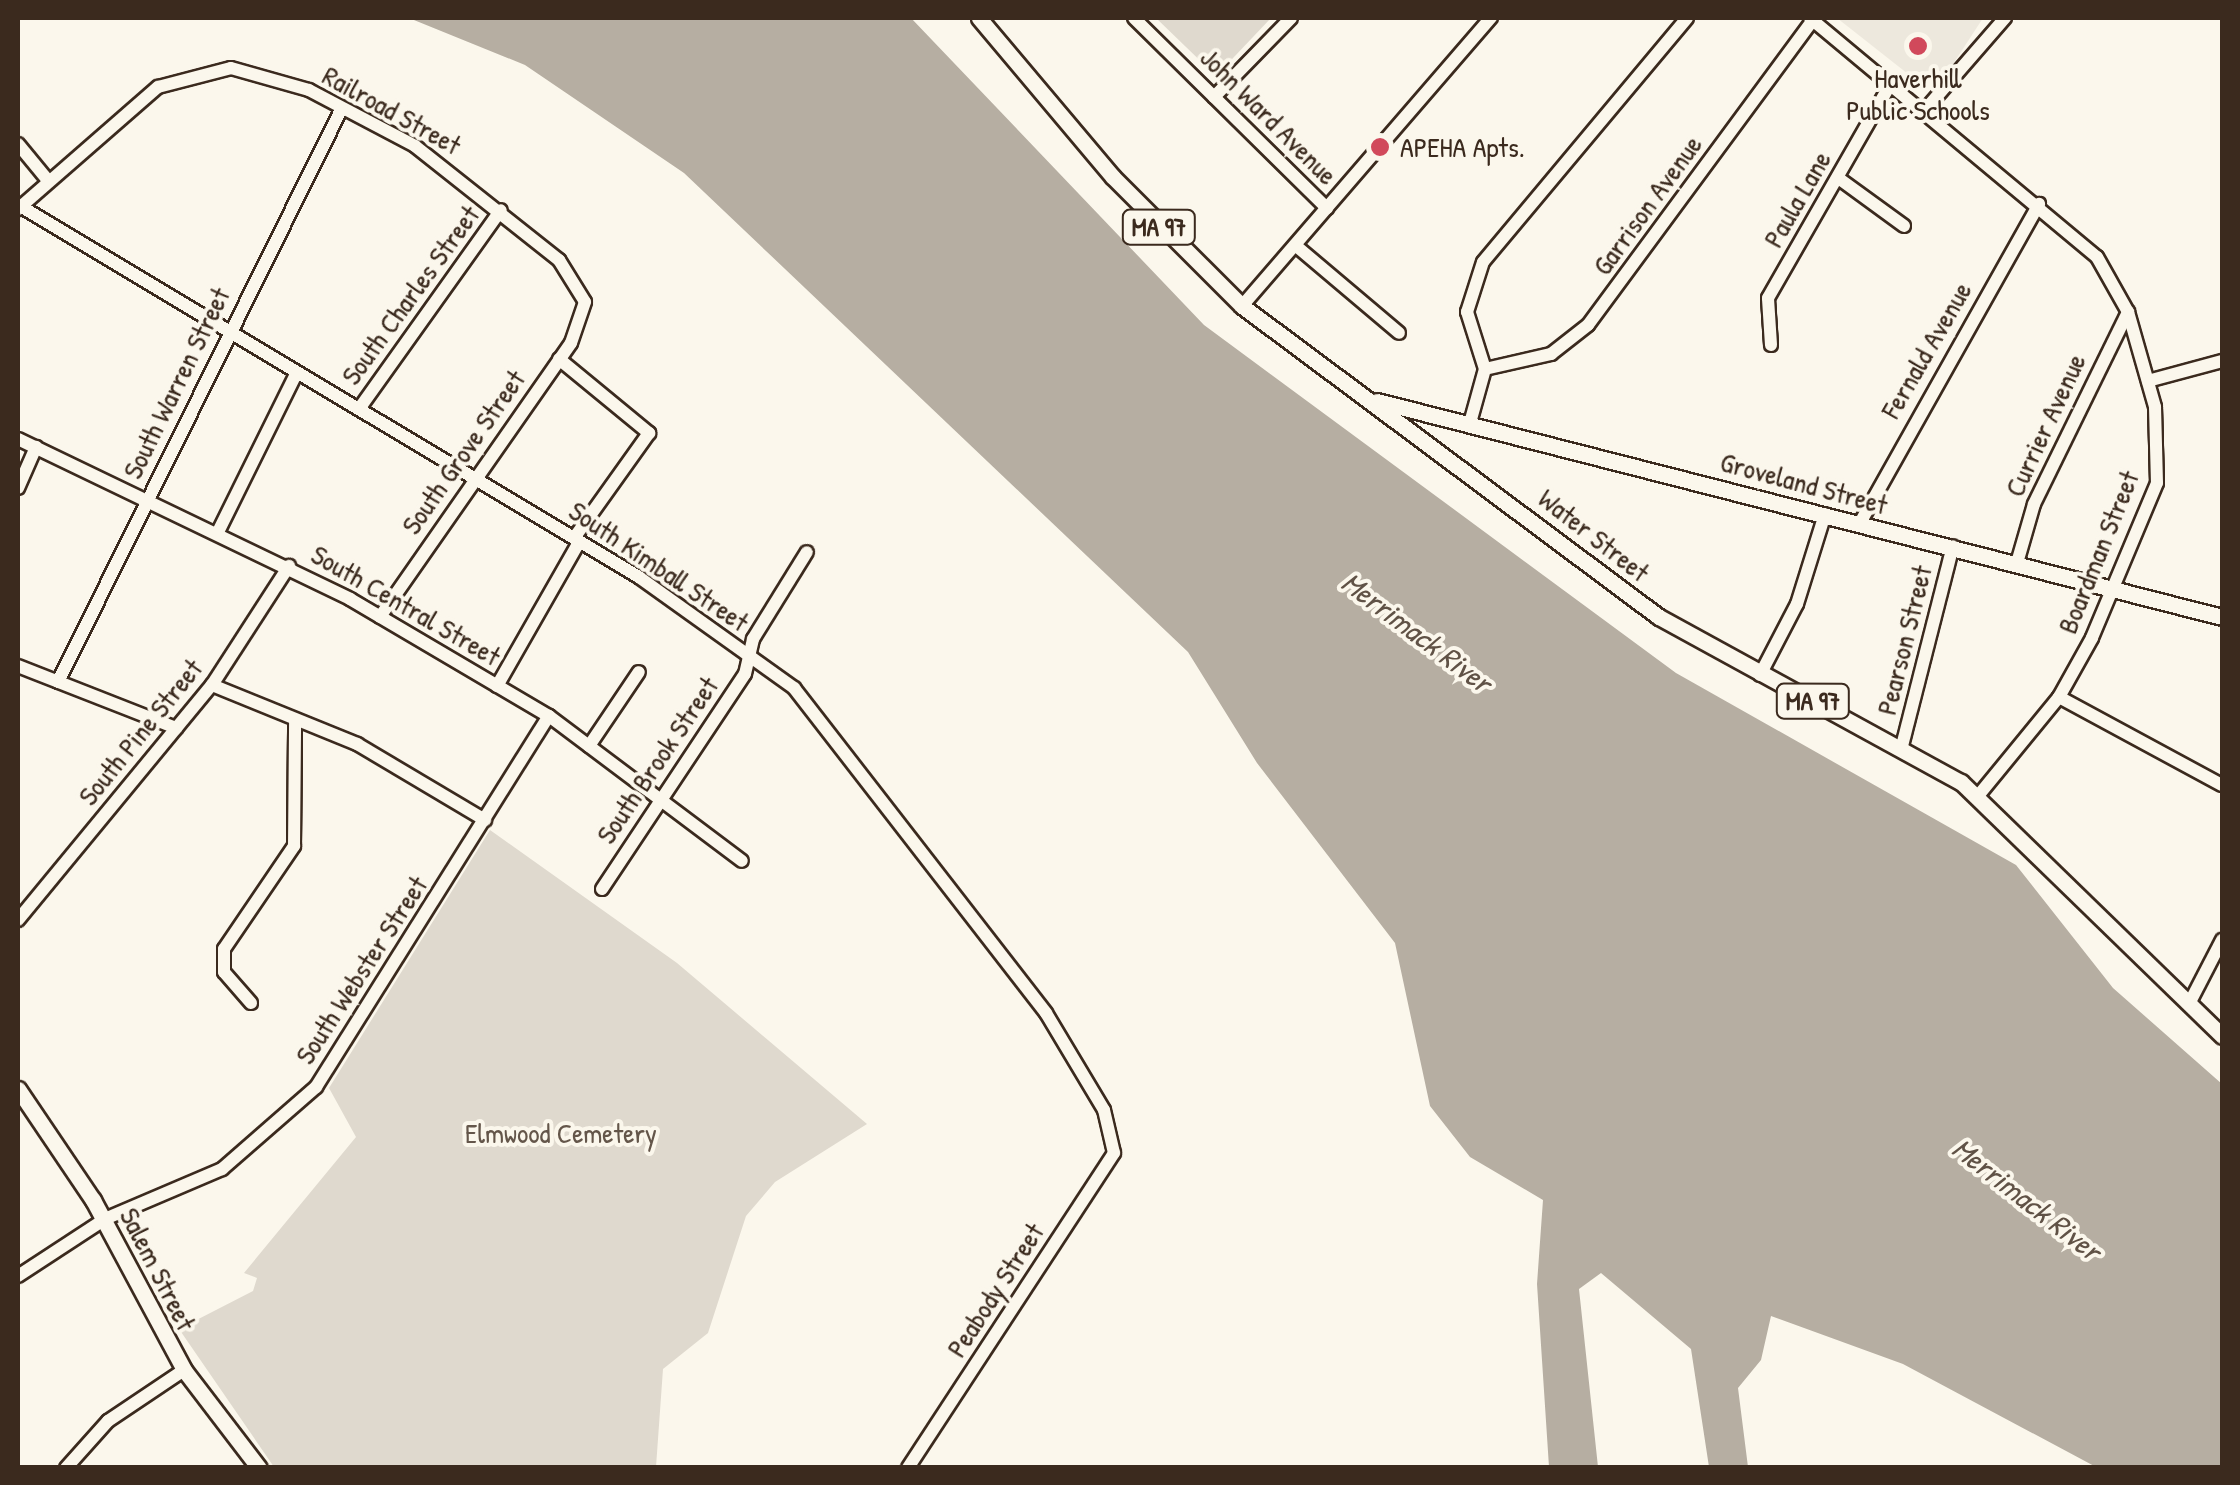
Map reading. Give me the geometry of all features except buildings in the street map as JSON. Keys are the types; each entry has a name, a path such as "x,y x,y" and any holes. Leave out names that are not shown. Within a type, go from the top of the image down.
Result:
{"main road":[{"name":"Water Street","path":"980,18 1125,191 1242,306 1659,616 1760,675 1902,746 1978,796 2222,1036"},
{"name":"Groveland Street","path":"1373,400 2222,616"},
{"name":"Salem Street","path":"18,1091 104,1219 184,1370 259,1468"}],"street":[{"name":"John Ward Avenue","path":"1134,18 1327,208"},
{"path":"1214,97 1291,18"},
{"path":"1242,306 1492,18"},
{"path":"1470,422 1484,369 1466,312 1483,262 1686,18"},
{"path":"1925,110 2005,18"},
{"name":"Garrison Avenue","path":"1484,369 1551,354 1588,325 1812,19"},
{"name":"Boardman Street","path":"1812,19 2097,257 2128,312 2148,381 2160,464 2113,588 2059,697 1978,796"},
{"name":"Railroad Street","path":"46,178 172,80 231,68 342,108 415,146 501,210 570,274 584,314"},
{"name":"Paula Lane","path":"1771,345 1768,298 1840,180 1891,83"},
{"name":"South Warren Street","path":"58,682 342,108"},
{"path":"18,144 46,178 18,207"},
{"path":"1840,180 1904,226"},
{"name":"Fernald Avenue","path":"1860,523 2038,204"},
{"name":"South Kimball Street","path":"18,207 576,540 748,656 818,714 1012,966 1114,1136"},
{"name":"South Charles Street","path":"359,409 501,210"},
{"path":"1295,244 1399,333"},
{"name":"Currier Avenue","path":"2017,562 2034,504 2128,312"},
{"name":"South Grove Street","path":"380,617 559,359 584,314"},
{"path":"497,686 576,540 649,433 559,359"},
{"path":"2148,381 2222,361"},
{"path":"218,532 298,372"},
{"name":"South Central Street","path":"18,439 288,566 380,617 548,716 742,861"},
{"path":"18,488 36,447"},
{"path":"1760,675 1797,604 1825,514"},
{"name":"Pearson Street","path":"1902,746 1954,546"},
{"name":"South Brook Street","path":"602,889 748,656 807,552"},
{"name":"South Pine Street","path":"18,920 212,685 288,566"},
{"path":"18,666 176,728"},
{"path":"589,746 639,672"},
{"path":"212,685 357,744 485,820"},
{"path":"2059,697 2222,785"},
{"name":"South Webster Street","path":"18,1276 104,1219 222,1170 316,1087 548,716"},
{"path":"251,1003 224,972 224,949 294,846 296,721"},
{"path":"2190,1002 2222,940"},
{"name":"Peabody Street","path":"908,1468 1109,1165 1114,1136"},
{"path":"66,1468 108,1421 184,1370"}],"shaded area":[{"name":"Haverhill Public Schools","path":"1837,18 1983,18 1942,81 1922,85"}],"green space":[{"path":"1156,18 1271,18 1216,76"},
{"name":"Elmwood Cemetery","path":"490,830 677,963 867,1124 775,1182 746,1216 708,1333 663,1369 656,1467 274,1467 179,1329 253,1291 257,1278 244,1273 356,1137 329,1088"}],"water":[{"name":"Merrimack River","path":"409,18 911,18 1204,325 1676,673 2016,865 2113,988 2222,1084 2222,1467 2096,1467 1903,1364 1771,1316 1761,1360 1738,1388 1748,1467 1709,1467 1691,1349 1601,1273 1579,1289 1598,1467 1549,1467 1537,1284 1543,1200 1470,1157 1430,1106 1395,943 1257,763 1188,652 684,173 525,65"}],"place":[{"name":"Haverhill Public Schools","path":"1918,46"},
{"name":"APEHA Apts.","path":"1380,147"}]}
